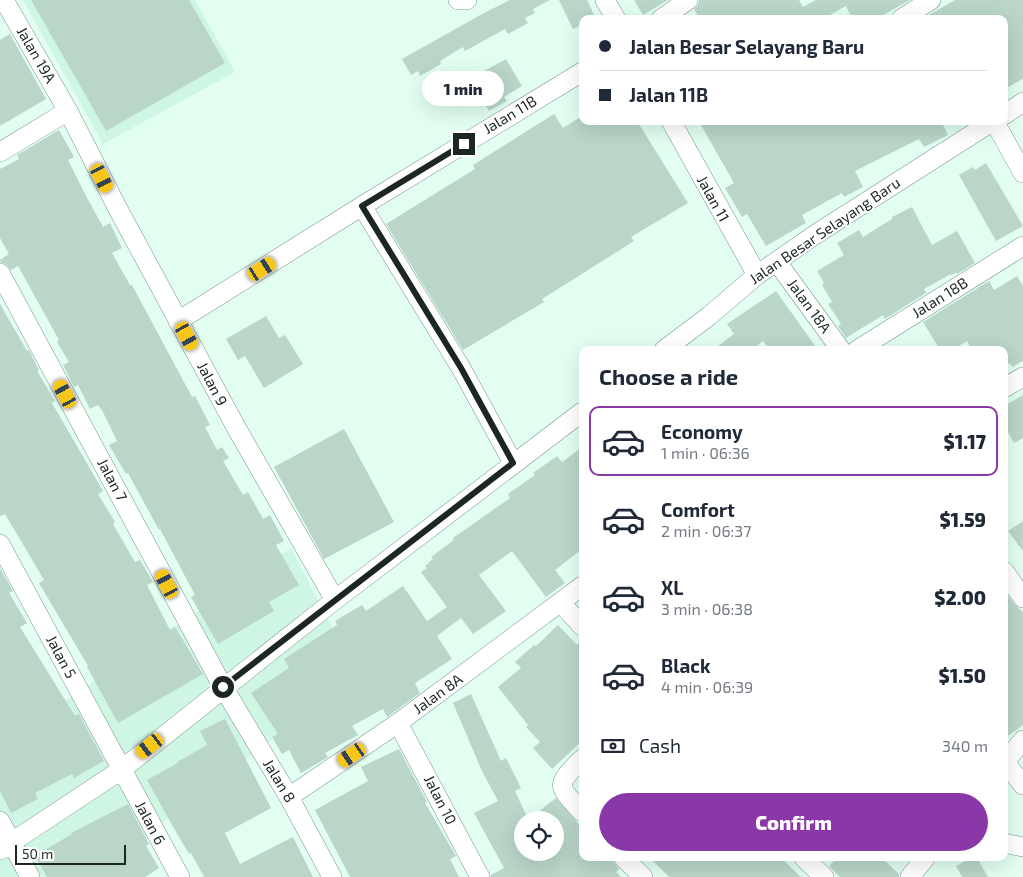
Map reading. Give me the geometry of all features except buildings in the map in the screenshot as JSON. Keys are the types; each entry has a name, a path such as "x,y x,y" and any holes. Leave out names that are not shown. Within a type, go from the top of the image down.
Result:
{"street":[{"name":"Jalan 19A","path":"4,0 68,111"},
{"path":"458,0 467,0"},
{"path":"605,0 614,15"},
{"path":"667,15 688,0"},
{"path":"907,15 931,0"},
{"name":"Jalan 11B","path":"178,321 579,74"},
{"path":"1008,111 1023,102"},
{"path":"0,152 68,111"},
{"name":"Jalan 9","path":"68,111 178,321 237,429 335,600"},
{"name":"Jalan 11","path":"673,125 757,275"},
{"name":"Jalan Besar Selayang Baru","path":"677,346 757,275 816,234 987,125"},
{"path":"995,125 1023,173"},
{"path":"362,206 461,368 513,463"},
{"name":"Jalan 18B","path":"863,346 1023,246"},
{"name":"Jalan 18A","path":"777,262 838,346"},
{"name":"Jalan 7","path":"0,273 223,687"},
{"path":"1008,386 1023,377"},
{"path":"6,846 121,770 223,687 579,414"},
{"name":"Jalan 5","path":"0,544 121,770"},
{"path":"1008,577 1023,598"},
{"name":"Jalan 8A","path":"289,797 398,723 579,588"},
{"path":"561,603 579,623"},
{"name":"Jalan 8","path":"223,687 289,797 332,877"},
{"name":"Jalan 10","path":"398,723 480,877"},
{"path":"1008,757 1023,740"},
{"path":"579,762 565,776 562,784 564,792 579,809"},
{"path":"1008,767 1023,785"},
{"name":"Jalan 6","path":"121,770 180,877"},
{"path":"0,821 6,846 30,877"},
{"path":"1008,844 1023,847"},
{"path":"627,861 643,877"},
{"path":"807,861 824,877"},
{"path":"910,877 923,861"}],"shaded area":[{"path":"23,0 195,0 235,72 103,144"},
{"path":"291,548 357,675 91,877 0,877 0,745"}],"route":[{"path":"223,687 513,463 461,368 362,206 464,144"}]}
